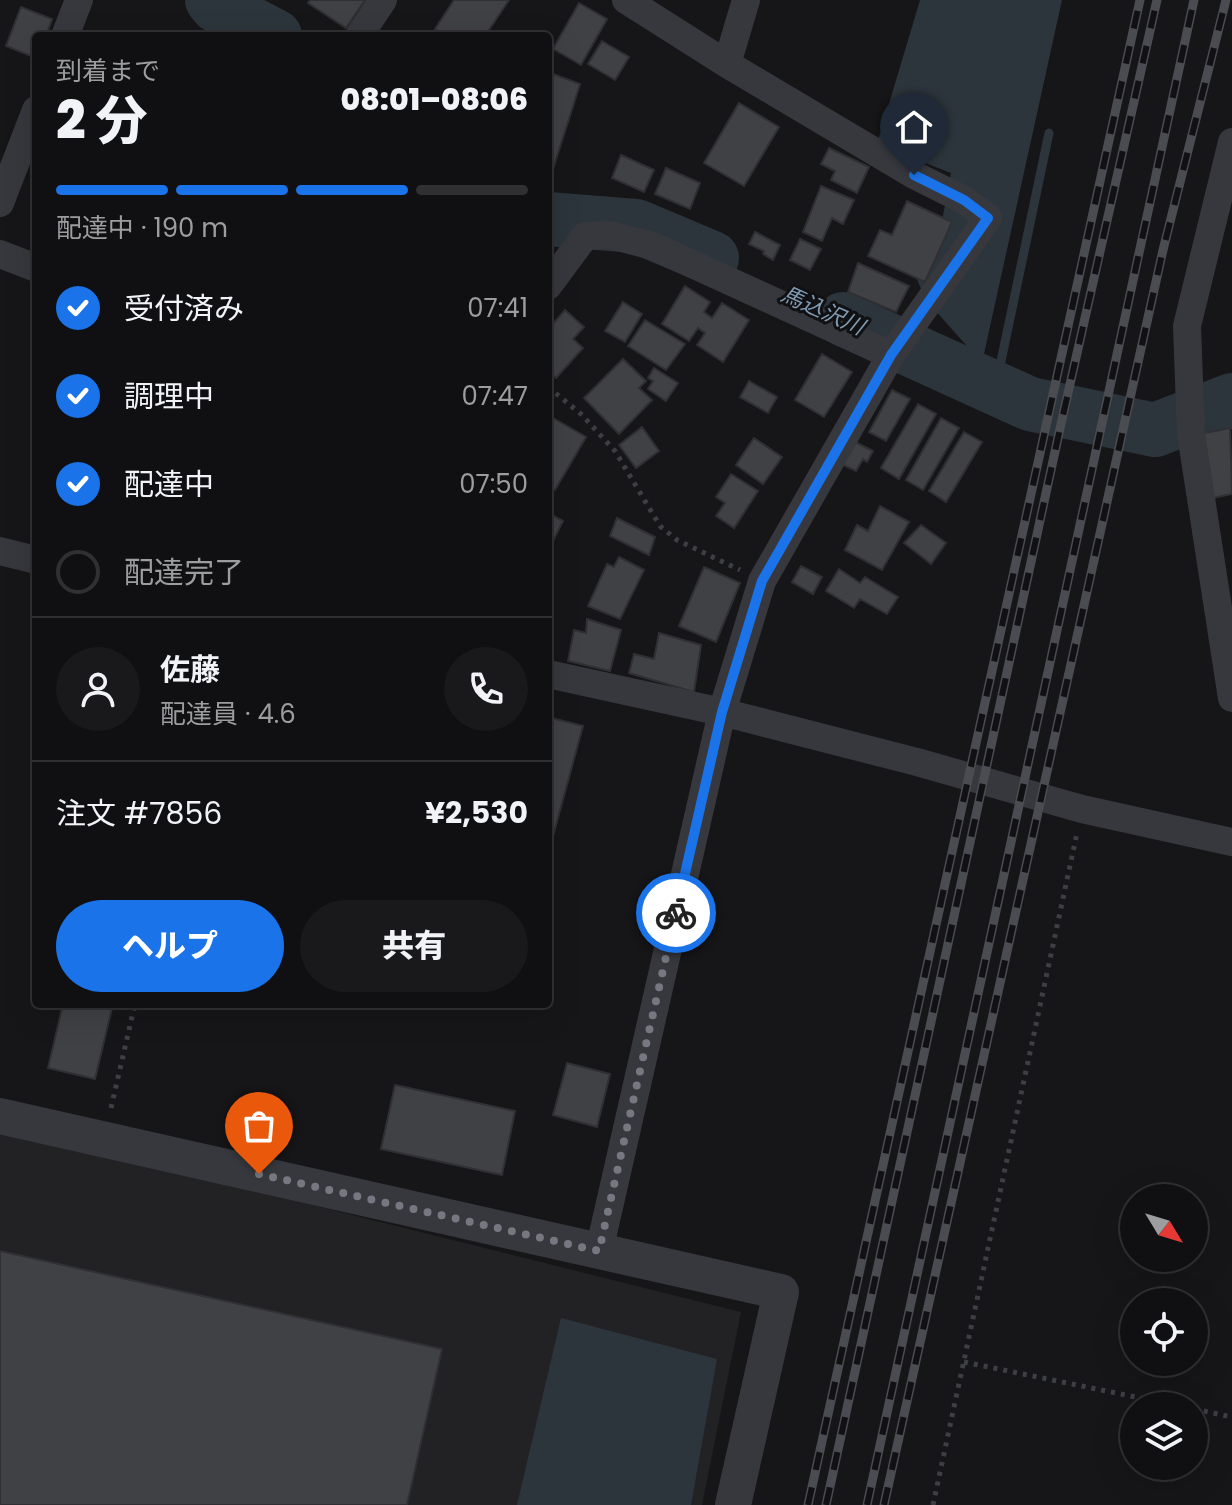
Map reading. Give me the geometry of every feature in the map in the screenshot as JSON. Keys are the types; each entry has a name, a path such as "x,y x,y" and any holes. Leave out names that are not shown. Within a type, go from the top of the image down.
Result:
{"street":[{"path":"67,32 79,0"},
{"path":"362,32 383,0"},
{"path":"599,1251 722,712 762,581 897,345 988,218 964,200 914,175 626,0"},
{"path":"727,64 746,0"},
{"path":"0,203 32,120"},
{"path":"1232,142 1187,326 1191,434 1232,698"},
{"path":"552,281 585,236 610,235 653,246 897,345"},
{"path":"0,254 32,266"},
{"path":"552,675 722,712 917,762 1082,809 1232,842"},
{"path":"0,1116 781,1292 733,1505"}],"path":[{"path":"552,390 581,414 615,451 660,526 677,540 762,581"},
{"path":"933,1505 1082,809"},
{"path":"104,1139 134,1008"},
{"path":"964,1362 1120,1394"},
{"path":"1208,1412 1232,1417"}],"shaded area":[{"path":"920,0 1062,0 982,363 926,300 915,275 942,221 951,173 877,144"},
{"path":"0,1127 741,1312 702,1505 0,1505"},
{"path":"561,1318 717,1359 691,1505 517,1505"}],"building":[{"path":"310,0 365,0 346,28 308,3"},
{"path":"454,0 509,0 488,32 439,32 435,29"},
{"path":"579,3 607,19 581,65 553,49"},
{"path":"21,7 52,19 47,32 32,32 32,56 6,46"},
{"path":"602,41 629,57 615,80 588,64"},
{"path":"552,74 580,84 552,169"},
{"path":"739,103 779,127 744,186 704,163"},
{"path":"829,148 869,167 857,193 831,180 835,171 821,164"},
{"path":"621,155 654,170 644,192 612,178"},
{"path":"666,168 700,183 690,209 655,194"},
{"path":"821,186 854,200 843,224 832,218 822,241 803,232"},
{"path":"907,201 952,222 925,282 868,256 880,230 892,235"},
{"path":"755,232 780,245 773,260 763,254 764,251 749,244"},
{"path":"800,239 821,249 810,270 790,260"},
{"path":"858,263 909,286 896,312 848,292"},
{"path":"685,286 710,302 704,312 712,318 722,303 749,320 723,362 697,345 705,333 698,328 689,341 662,324"},
{"path":"623,302 642,314 625,342 605,331"},
{"path":"565,310 584,327 573,339 583,348 556,378 552,374 552,325"},
{"path":"645,320 685,344 666,370 628,346"},
{"path":"822,354 852,372 824,417 795,400"},
{"path":"623,359 646,381 639,388 652,400 619,434 584,398"},
{"path":"654,368 678,383 666,401 648,389 653,381 648,378"},
{"path":"749,381 777,397 768,413 740,397"},
{"path":"892,390 910,399 886,441 869,432"},
{"path":"918,404 936,414 899,479 881,468"},
{"path":"552,417 586,437 555,490 552,489"},
{"path":"941,418 959,428 923,490 906,480"},
{"path":"642,427 659,451 636,468 619,445"},
{"path":"1230,428 1232,494 1207,499 1194,435"},
{"path":"964,432 982,442 946,502 929,491"},
{"path":"754,438 782,457 763,484 736,465"},
{"path":"851,440 873,451 867,462 863,459 856,471 839,463"},
{"path":"731,474 758,491 734,528 716,516 725,503 716,497"},
{"path":"880,506 909,522 882,570 845,550 857,525 868,531"},
{"path":"552,515 563,521 552,543"},
{"path":"617,518 655,537 649,555 610,536"},
{"path":"921,525 946,543 931,564 904,543"},
{"path":"619,557 644,570 620,619 588,606 607,564 614,567"},
{"path":"801,566 822,577 813,594 792,582"},
{"path":"704,567 740,583 716,642 679,626"},
{"path":"839,569 860,583 865,577 898,597 887,614 860,599 854,608 826,591"},
{"path":"587,619 621,630 610,671 568,661 574,630 586,633"},
{"path":"659,633 701,645 694,692 629,673 634,654 654,659"},
{"path":"552,718 583,726 552,840"},
{"path":"62,1008 112,1008 95,1079 48,1068"},
{"path":"567,1063 610,1074 597,1127 553,1115"},
{"path":"395,1085 515,1111 502,1175 381,1149"},
{"path":"0,1251 442,1349 407,1505 0,1505"}],"waterway":[{"name":"馬込沢川","path":"212,0 217,6 267,32"},
{"path":"1030,404 996,385 1049,133"},
{"name":"馬込沢川","path":"552,219 636,226 712,258"},
{"name":"馬込沢川","path":"843,319 1030,404 1155,430 1232,400"}],"railway":[{"path":"808,1505 1140,0"},
{"path":"826,1505 1061,424 1157,0"},
{"path":"867,1505 1194,0"},
{"path":"884,1505 1163,250 1226,0"}],"way so far":[{"path":"259,1174 599,1251 676,913"}],"route":[{"path":"676,913 722,712 762,581 891,355 988,218 964,200 914,175"}]}
